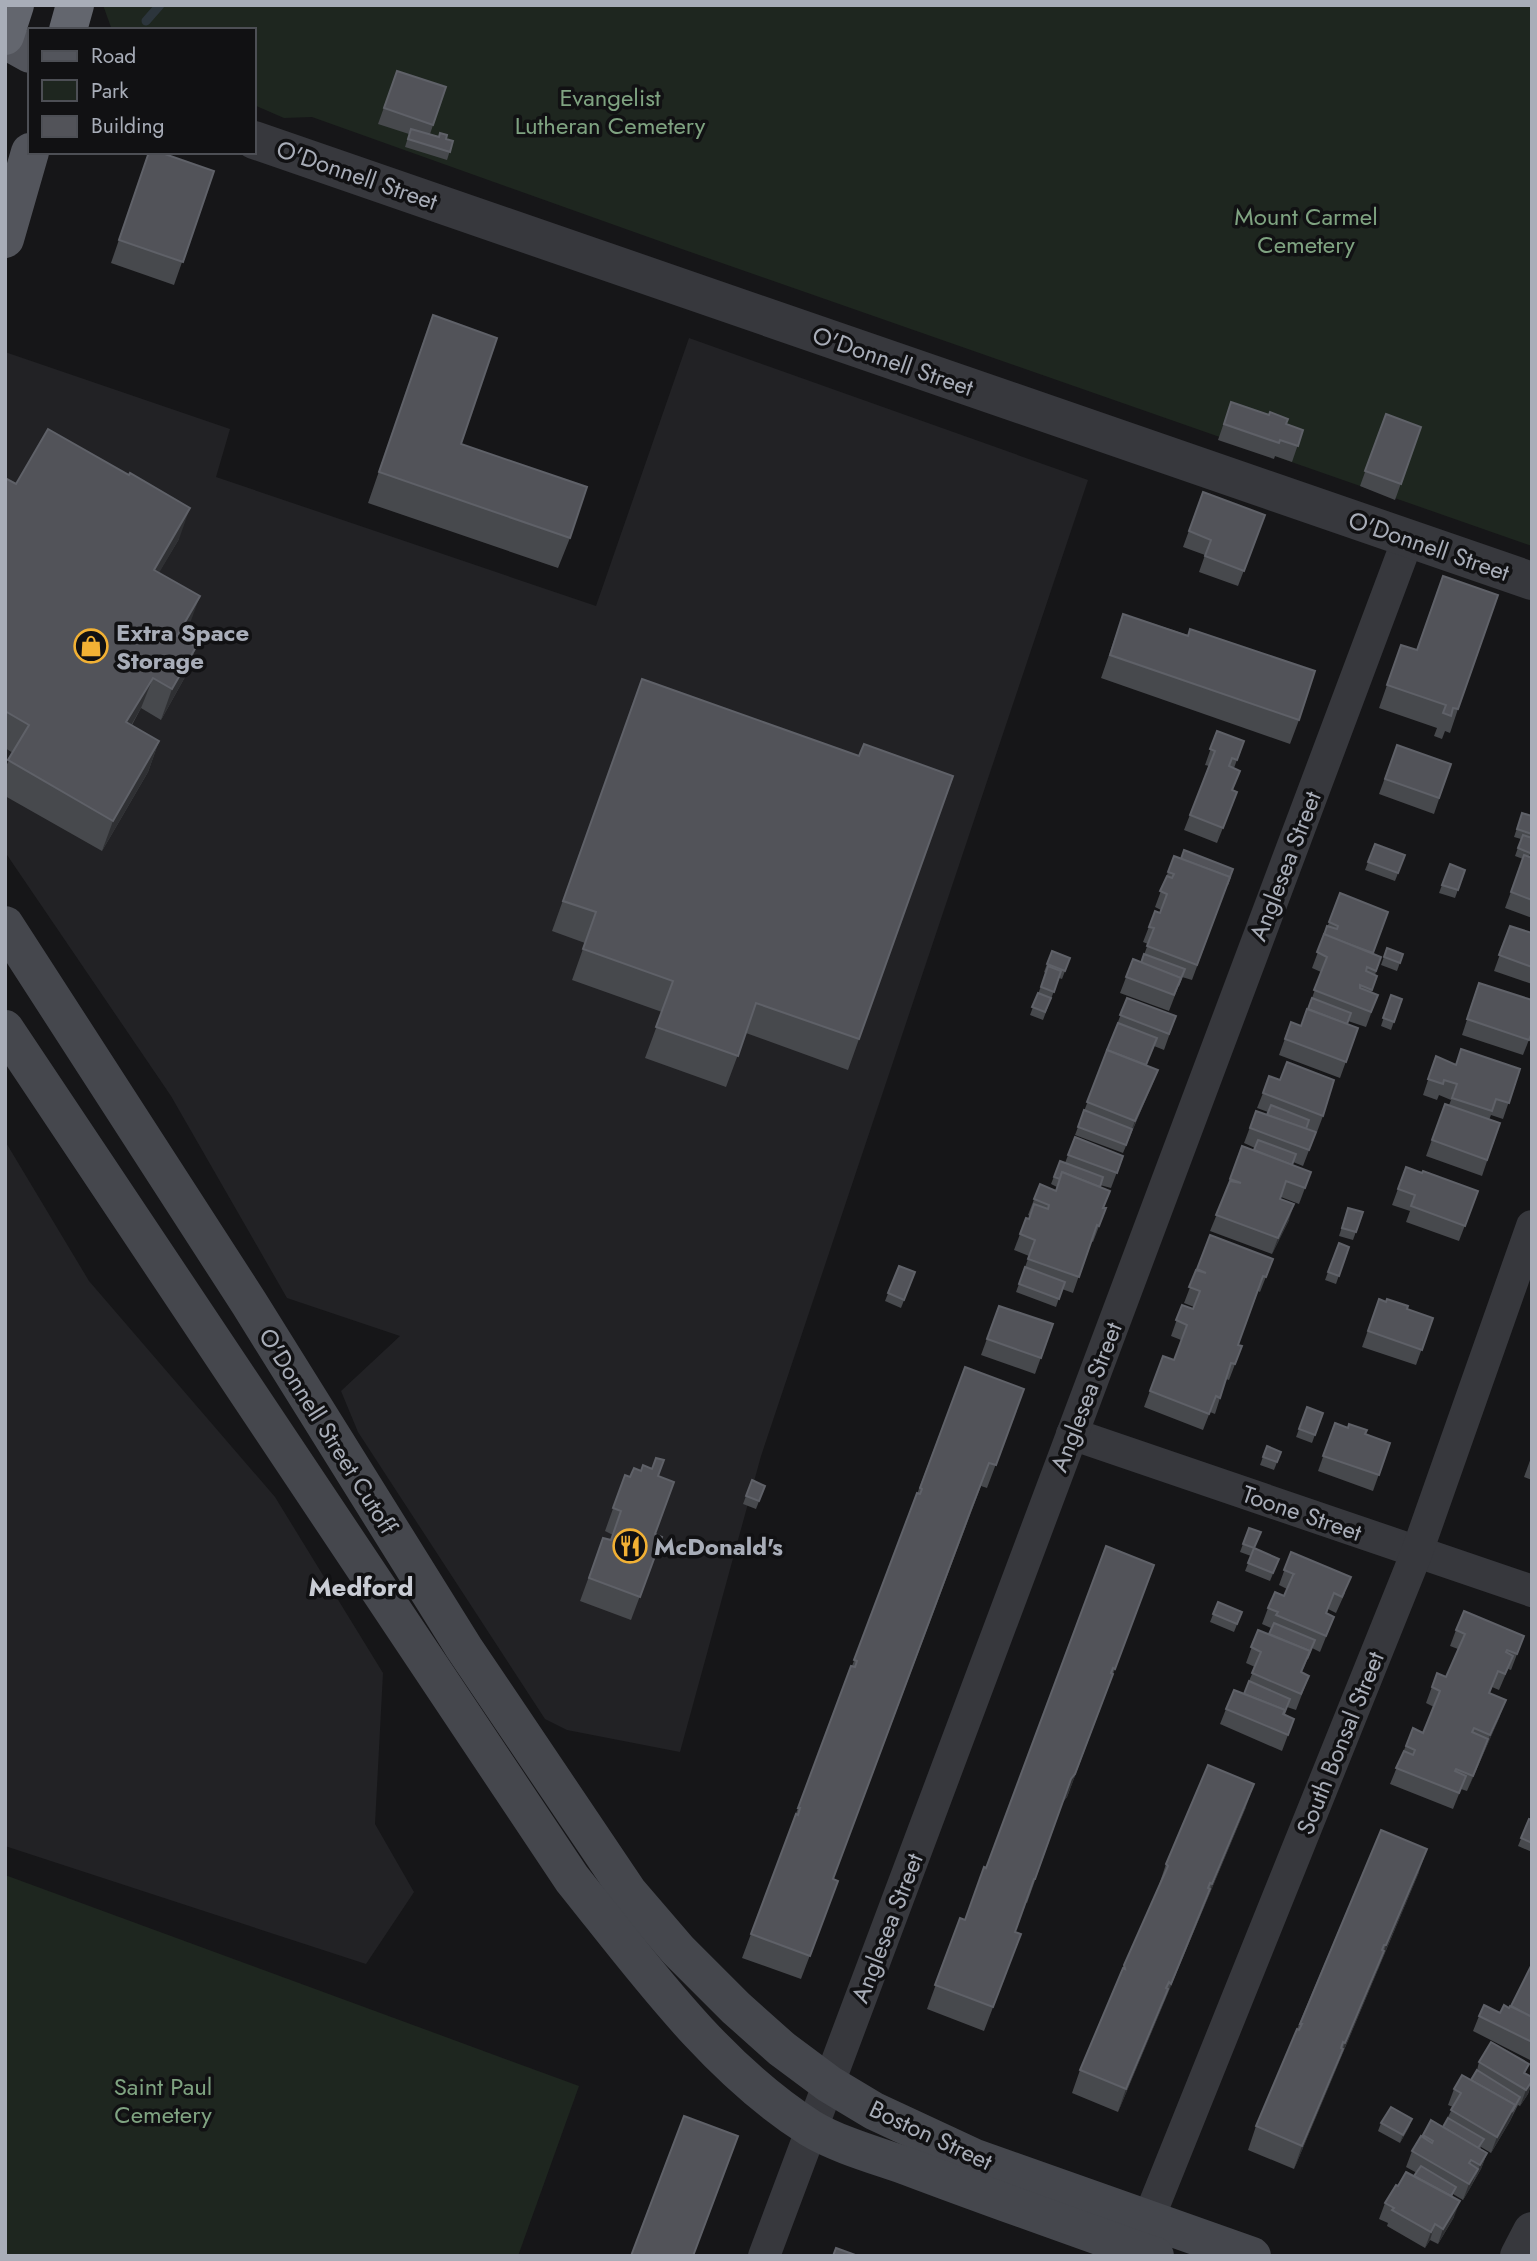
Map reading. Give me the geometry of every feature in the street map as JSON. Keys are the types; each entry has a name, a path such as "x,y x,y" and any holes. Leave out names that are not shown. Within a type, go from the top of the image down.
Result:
{"highway":[{"path":"5,38 15,5"},
{"path":"69,28 75,5"}],"main road":[{"path":"5,38 28,53"},
{"path":"5,73 28,71"},
{"path":"5,239 29,154"},
{"name":"O'Donnell Street Cutoff","path":"5,925 249,1303 464,1648 629,1893 660,1930"},
{"name":"O'Donnell Street Cutoff","path":"5,1030 510,1788 572,1879 640,1965"},
{"name":"Boston Street","path":"660,1930 736,2008 782,2049 829,2084 874,2110 975,2158 1143,2245"},
{"name":"Boston Street","path":"640,1965 706,2040 755,2088 812,2129 956,2185 1143,2245 1252,2256"}],"street":[{"name":"O'Donnell Street","path":"256,141 1532,582"},
{"name":"Anglesea Street","path":"764,2256 1408,539"},
{"name":"South Bonsal Street","path":"1143,2245 1417,1552 1532,1226"},
{"name":"Toone Street","path":"1072,1434 1532,1591"},
{"path":"1518,2256 1532,2231"}],"shaded area":[{"path":"689,338 1088,480 761,1456 680,1752 567,1730 545,1719 358,1432 341,1391 400,1336 287,1298 171,1096 5,852 5,352 230,429 216,477 596,606"},
{"path":"5,1141 89,1281 275,1497 383,1673 375,1824 414,1892 366,1964 5,1846"}],"green space":[{"name":"Mount Carmel Cemetery","path":"103,5 1532,5 1532,546 312,117 284,118 256,106 256,28 111,28"},
{"name":"Saint Paul Cemetery","path":"5,1875 579,2086 518,2256 5,2256"}],"building":[{"path":"397,71 446,87 433,125 384,108"},
{"path":"411,129 439,137 440,133 447,135 446,139 453,141 450,152 408,139"},
{"path":"148,154 165,154 214,171 183,262 119,240"},
{"path":"433,315 497,338 461,444 587,487 570,538 379,472"},
{"path":"1231,402 1288,419 1286,424 1303,430 1298,446 1280,440 1279,443 1224,424"},
{"path":"1386,414 1421,427 1401,484 1365,471"},
{"name":"Extra Space Storage","path":"48,429 190,508 154,570 200,596 177,636 196,647 172,689 153,678 126,722 159,741 113,821 8,760 29,725 5,711 5,478 16,484"},
{"path":"1203,492 1265,515 1244,571 1205,556 1211,540 1189,531"},
{"path":"1443,576 1498,595 1458,709 1453,708 1451,716 1443,713 1446,705 1387,685 1401,645 1417,650"},
{"path":"1123,614 1188,636 1190,629 1315,671 1299,720 1110,655"},
{"path":"642,679 859,756 864,744 953,776 859,1039 756,1003 738,1056 656,1027 673,981 583,949 596,912 563,901"},
{"path":"1217,731 1244,741 1237,760 1232,758 1229,766 1240,771 1232,790 1237,792 1223,828 1190,815 1215,751 1210,749"},
{"path":"1397,745 1451,764 1439,798 1385,779"},
{"path":"1522,813 1532,816 1532,834 1517,829"},
{"path":"1523,835 1532,838 1530,853 1518,848"},
{"path":"1375,844 1405,855 1398,873 1368,862"},
{"path":"1184,850 1233,869 1230,877 1181,859"},
{"path":"1524,855 1532,858 1532,900 1511,892"},
{"path":"1174,856 1230,877 1197,965 1147,946 1154,928 1149,927 1155,911 1160,913 1167,894 1160,891 1167,876 1172,878 1174,874 1168,872"},
{"path":"1450,864 1465,870 1458,890 1442,885"},
{"path":"1340,893 1388,912 1373,953 1324,935 1327,926 1337,929 1338,926 1329,922"},
{"path":"1510,926 1532,933 1532,967 1499,955"},
{"path":"1324,934 1381,957 1376,971 1367,967 1366,971 1377,976 1372,990 1360,985 1360,988 1378,995 1371,1012 1314,990 1327,957 1317,952"},
{"path":"1387,948 1403,954 1400,963 1384,957"},
{"path":"1052,951 1070,958 1065,971 1047,964"},
{"path":"1144,954 1185,969 1178,986 1181,978 1141,963"},
{"path":"1133,959 1181,978 1174,995 1126,977"},
{"path":"1048,966 1061,971 1054,992 1041,987"},
{"path":"1479,983 1532,1000 1532,1032 1529,1040 1467,1019"},
{"path":"1038,993 1051,998 1045,1012 1032,1007"},
{"path":"1391,995 1402,999 1394,1022 1383,1018"},
{"path":"1127,998 1176,1016 1169,1034 1120,1015"},
{"path":"1312,998 1351,1013 1347,1024 1308,1009"},
{"path":"1307,1009 1358,1028 1346,1062 1285,1039 1291,1022 1301,1026"},
{"path":"1118,1023 1157,1038 1146,1065 1107,1050"},
{"path":"1461,1049 1520,1069 1509,1103 1496,1099 1492,1111 1452,1098 1457,1084 1444,1080 1443,1084 1428,1079 1436,1056 1456,1065"},
{"path":"1107,1050 1158,1070 1135,1121 1087,1102"},
{"path":"1287,1062 1334,1080 1323,1116 1263,1093 1269,1076 1280,1080"},
{"path":"1445,1104 1500,1123 1487,1160 1432,1140"},
{"path":"1271,1105 1309,1120 1306,1129 1267,1115"},
{"path":"1084,1110 1132,1129 1126,1145 1078,1127"},
{"path":"1256,1111 1316,1132 1309,1150 1250,1128"},
{"path":"1075,1137 1123,1156 1117,1173 1068,1155"},
{"path":"1258,1140 1296,1154 1292,1165 1254,1150"},
{"path":"1242,1146 1311,1172 1305,1188 1286,1181 1280,1199 1294,1204 1278,1238 1216,1215 1230,1181 1241,1183 1230,1179"},
{"path":"1060,1161 1103,1177 1100,1187 1062,1172 1060,1179 1054,1177"},
{"path":"1406,1167 1478,1191 1465,1226 1411,1206 1415,1195 1398,1189"},
{"path":"1062,1172 1110,1191 1079,1277 1028,1259 1035,1240 1020,1234 1034,1204 1048,1209 1049,1205 1034,1199 1040,1184 1056,1191"},
{"path":"1348,1208 1363,1212 1356,1232 1342,1228"},
{"path":"1210,1235 1273,1259 1266,1277 1263,1276 1238,1345 1242,1346 1235,1364 1231,1363 1220,1398 1216,1396 1209,1414 1150,1391 1163,1356 1174,1360 1187,1325 1176,1320 1182,1305 1193,1309 1200,1291 1189,1287 1196,1270 1206,1273 1197,1269"},
{"path":"1339,1243 1349,1247 1339,1276 1328,1272"},
{"path":"899,1266 915,1272 904,1300 888,1293"},
{"path":"1025,1267 1065,1282 1059,1299 1019,1284"},
{"path":"1379,1299 1408,1306 1407,1309 1433,1318 1422,1350 1368,1331"},
{"path":"999,1306 1053,1324 1041,1358 987,1339"},
{"path":"965,1367 1024,1389 996,1465 989,1463 970,1512 833,1879 838,1881 810,1956 751,1934 796,1814 798,1815 798,1808 851,1666 855,1667 857,1661 854,1660 917,1493 920,1494 922,1489 920,1488"},
{"path":"1307,1407 1323,1413 1315,1435 1299,1429"},
{"path":"1335,1423 1348,1428 1349,1424 1367,1430 1365,1434 1390,1443 1379,1475 1323,1456"},
{"path":"1267,1446 1281,1452 1277,1462 1263,1457"},
{"name":"McDonald's","path":"656,1458 664,1460 658,1476 674,1482 655,1534 662,1537 640,1597 589,1578 603,1538 611,1540 621,1511 613,1508 625,1475 630,1477 634,1468 641,1471 643,1465 652,1469"},
{"path":"752,1480 765,1486 759,1501 746,1496"},
{"path":"1249,1528 1261,1532 1254,1548 1243,1544"},
{"path":"1106,1546 1154,1565 1034,1879 1015,1932 1021,1934 993,2007 935,1985 960,1918 965,1920 984,1867 986,1868"},
{"path":"1254,1548 1279,1559 1273,1573 1248,1563"},
{"path":"1291,1552 1351,1577 1342,1597 1334,1593 1326,1613 1334,1617 1326,1636 1276,1615 1278,1612 1268,1608 1275,1592 1284,1596 1294,1574 1284,1570"},
{"path":"1218,1602 1242,1612 1237,1624 1213,1614"},
{"path":"1464,1611 1524,1636 1517,1654 1507,1650 1506,1652 1513,1656 1505,1674 1498,1671 1489,1693 1506,1700 1490,1735 1474,1728 1472,1732 1488,1739 1473,1776 1456,1769 1455,1771 1466,1776 1459,1793 1396,1768 1404,1751 1413,1755 1415,1750 1406,1746 1413,1728 1423,1733 1440,1691 1432,1687 1437,1673 1446,1677 1465,1634 1456,1630"},
{"path":"1274,1623 1315,1640 1307,1659 1310,1651 1269,1634"},
{"path":"1258,1630 1310,1651 1301,1672 1309,1676 1301,1694 1252,1673 1261,1652 1251,1647"},
{"path":"1249,1681 1290,1699 1284,1714 1285,1710 1244,1694"},
{"path":"1234,1690 1285,1710 1283,1714 1294,1719 1288,1735 1226,1709"},
{"path":"1208,1765 1254,1784 1212,1884 1210,1883 1210,1889 1171,1984 1169,1982 1166,1988 1168,1989 1126,2089 1080,2070 1123,1968 1125,1969 1124,1965 1168,1866 1166,1864"},
{"path":"1529,1819 1532,1820 1532,1843 1521,1838"},
{"path":"1381,1830 1427,1849 1384,1945 1384,1951 1345,2043 1343,2042 1343,2049 1302,2146 1256,2126 1297,2029 1299,2030 1302,2024"},
{"path":"1532,1964 1532,2017 1511,2006"},
{"path":"1484,2005 1500,2013 1504,2005 1509,2008 1510,2006 1532,2017 1532,2042 1479,2016"},
{"path":"1491,2042 1529,2064 1524,2073 1532,2077 1532,2081 1526,2090 1479,2062"},
{"path":"1477,2070 1520,2097 1512,2112 1515,2105 1471,2080"},
{"path":"1462,2075 1515,2105 1497,2137 1451,2110 1461,2093 1454,2089"},
{"path":"1391,2107 1412,2119 1403,2135 1381,2123"},
{"path":"684,2116 738,2136 693,2256 631,2256"},
{"path":"1448,2118 1484,2139 1478,2148 1443,2127"},
{"path":"1431,2120 1487,2153 1480,2165 1471,2160 1469,2163 1478,2169 1469,2184 1412,2151 1421,2136 1432,2143 1433,2141 1423,2135"},
{"path":"1421,2166 1456,2187 1451,2196 1414,2176"},
{"path":"1406,2172 1460,2201 1443,2229 1435,2224 1431,2232 1392,2210 1394,2208 1385,2203"},
{"path":"836,2248 858,2256 833,2256"}],"waterway":[{"path":"146,21 160,5"}],"place":[{"name":"Extra Space Storage","path":"91,646"},
{"name":"McDonald's","path":"630,1546"}],"district":[{"name":"Medford","path":"361,1587"}],"park label":[{"name":"Evangelist Lutheran Cemetery","path":"610,111"}]}
